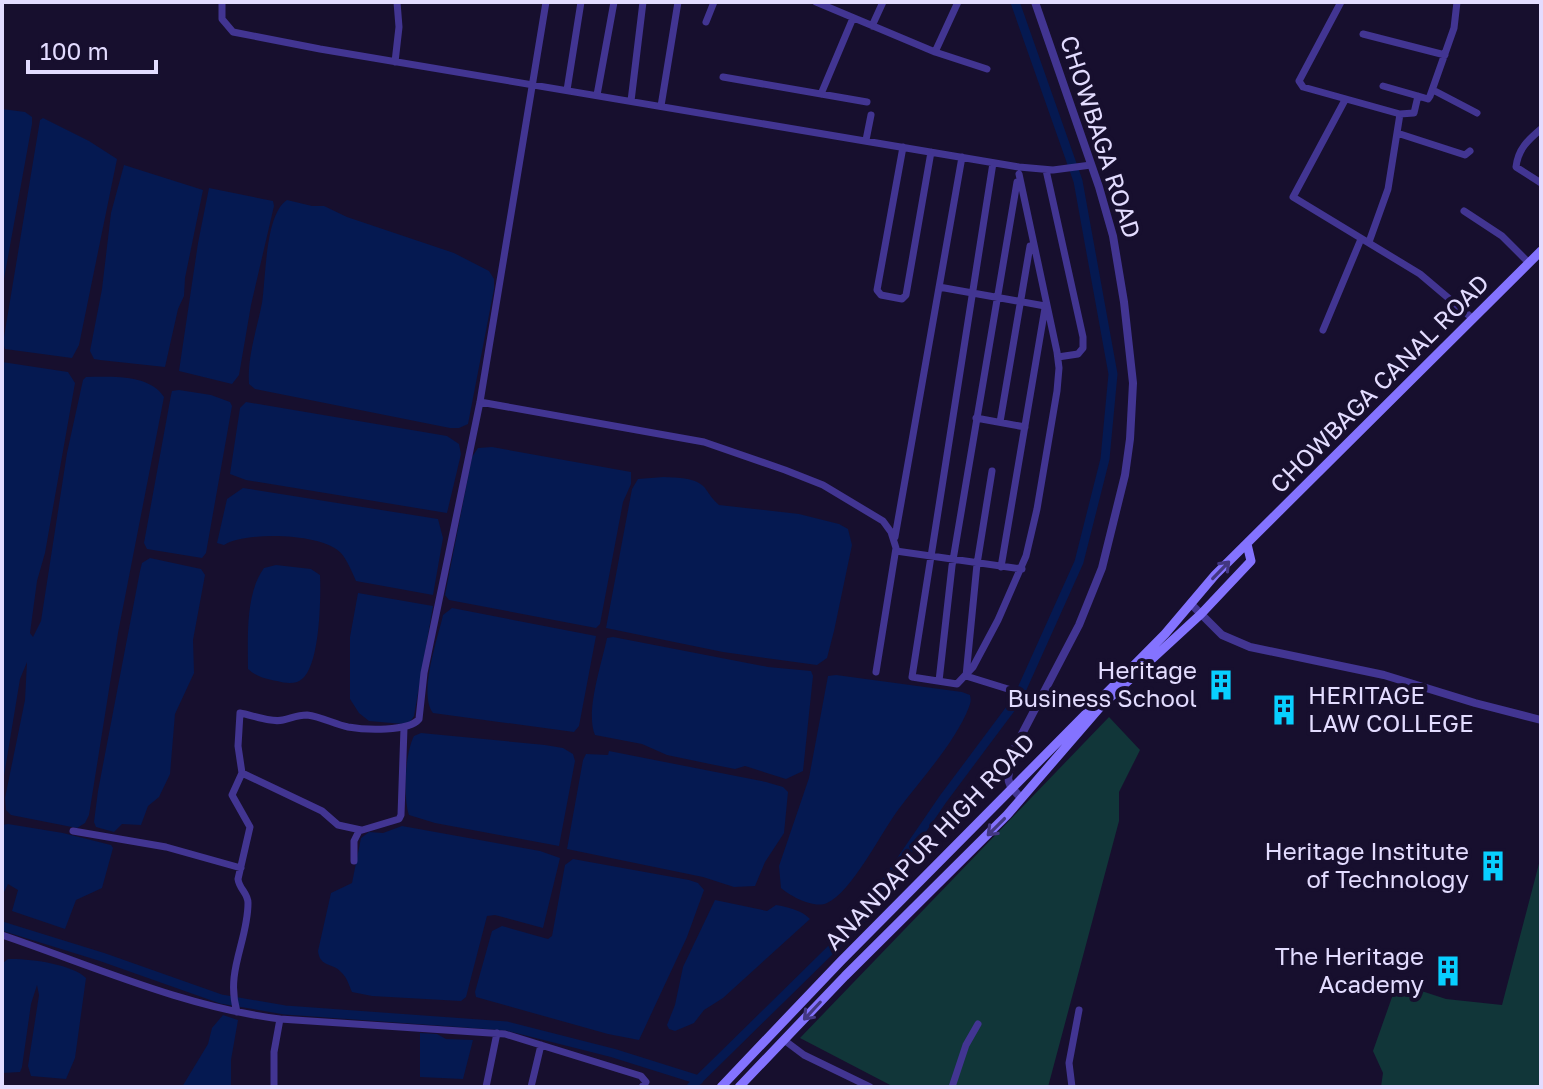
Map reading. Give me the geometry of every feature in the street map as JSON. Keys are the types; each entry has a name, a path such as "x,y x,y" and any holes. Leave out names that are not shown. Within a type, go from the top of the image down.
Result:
{"main road":[{"name":"CHOWBAGA CANAL ROAD","path":"1247,544 1541,251"},
{"name":"ANANDAPUR HIGH ROAD","path":"721,1087 1011,787 1165,634 1247,544 1251,557 1248,565 1201,614 1102,705 1007,815 739,1087"}],"street":[{"path":"222,2 222,19 233,32 866,140 993,163 1019,171 1091,165"},
{"path":"395,62 399,27 397,2"},
{"path":"236,1008 232,993 248,900 239,886 250,827 232,795 242,773 238,746 240,713 278,720 291,716 326,718 345,727 404,728 416,724 421,711 424,673 480,402 546,2"},
{"path":"567,90 581,2"},
{"path":"597,95 614,2"},
{"path":"631,101 643,2"},
{"path":"661,106 678,2"},
{"path":"706,22 714,2"},
{"path":"816,2 935,52 987,69"},
{"path":"836,11 840,2"},
{"path":"872,26 883,2"},
{"path":"935,52 958,2"},
{"name":"CHOWBAGA ROAD","path":"1011,787 1008,769 1012,753 1092,598 1102,568 1122,489 1130,439 1133,383 1113,236 1035,2"},
{"path":"1341,2 1299,81 1303,87 1400,114 1414,113 1418,96"},
{"path":"1383,86 1428,99 1454,28 1457,2"},
{"path":"821,94 853,18"},
{"path":"1363,34 1445,55"},
{"path":"723,77 867,102"},
{"path":"1433,90 1477,113"},
{"path":"1345,100 1293,197 1420,274 1472,318"},
{"path":"1323,330 1383,208 1400,114"},
{"path":"866,140 871,115"},
{"path":"1541,129 1517,154 1516,167 1541,183"},
{"path":"1397,133 1465,155 1470,151"},
{"path":"903,147 877,290 881,295 902,299 906,295 931,152"},
{"path":"876,672 896,551 895,539 962,157"},
{"path":"993,163 912,677 957,684 966,676 1022,569 1037,509 1057,391 1058,357 1031,240 1019,171"},
{"path":"1050,170 1083,337 1083,348 1078,354 1058,357"},
{"path":"939,681 953,560 1019,171"},
{"path":"1464,211 1502,236 1529,263"},
{"path":"1000,422 1031,240"},
{"path":"939,287 1045,304"},
{"path":"1001,567 1045,304"},
{"path":"480,402 704,442 823,485 883,521 895,539"},
{"path":"976,418 1025,427"},
{"path":"966,676 977,564 992,471"},
{"path":"896,551 1022,569"},
{"path":"1191,604 1222,635 1250,647 1384,675 1541,720"},
{"path":"966,676 1040,699"},
{"path":"242,773 322,811 338,825 361,830 399,819 401,815 404,728"},
{"path":"1011,787 1021,798"},
{"path":"354,861 354,841 361,830"},
{"path":"73,831 166,847 241,868"},
{"path":"2,935 197,1003 236,1008 280,1019 497,1033 641,1076 646,1082 642,1087"},
{"path":"1072,1087 1069,1063 1079,1010"},
{"path":"274,1087 274,1052 280,1019"},
{"path":"952,1087 966,1045 978,1024"},
{"path":"486,1087 497,1033"},
{"path":"784,1040 804,1055 870,1087"},
{"path":"531,1087 541,1045"}],"green space":[{"path":"1109,717 1140,750 1119,792 1119,821 1048,1087 894,1087 800,1038"},
{"path":"1541,856 1541,1087 1381,1087 1383,1073 1373,1051 1397,983 1446,999 1502,1005"}],"shaded area":[{"path":"2,109 25,112 32,117 32,124 2,290"},
{"path":"43,118 117,159 79,345 72,358 5,349 3,343 40,120"},
{"path":"124,165 203,190 184,296 178,309 165,367 94,359 90,351 102,289 111,213"},
{"path":"209,188 273,201 274,206 251,305 239,375 232,384 179,371"},
{"path":"287,200 324,206 347,217 454,253 489,271 494,279 494,289 468,424 450,428 255,389 249,384 270,232 274,218"},
{"path":"2,362 68,372 75,383 45,553 37,581 30,633 33,637 41,621 67,453 83,380 86,377 129,378 149,384 164,397 118,633 89,815 85,823 77,828 11,815 6,810 5,798 25,700 27,662 20,679 2,788"},
{"path":"172,391 211,395 230,402 232,406 206,553 202,558 147,549 144,543 171,395"},
{"path":"246,402 447,436 459,444 461,454 447,513 246,480 230,474 240,408"},
{"path":"492,447 631,472 600,624 596,628 449,600 445,595 472,457 478,448"},
{"path":"664,477 701,484 719,505 799,514 848,529 852,545 827,658 817,665 723,652 606,628 632,489 638,479"},
{"path":"243,488 438,519 443,538 433,595 356,581 341,553 318,541 266,536 224,545 217,543 227,499"},
{"path":"150,558 201,569 205,575 193,640 194,673 175,714 170,774 159,797 148,806 141,825 122,824 114,832 96,827 94,822 98,791 140,571 142,563"},
{"path":"276,565 311,569 320,575 318,630 313,660 302,679 293,683 265,678 248,669 253,590 264,568"},
{"path":"358,593 433,606 414,716 410,722 369,721 350,699 350,637"},
{"path":"452,608 596,636 579,726 574,732 433,713 428,693 430,666 443,615"},
{"path":"607,638 768,667 811,671 803,771 786,779 745,766 735,769 710,764 667,755 642,744 595,735 592,714 595,687"},
{"path":"828,676 962,692 970,695 971,701 946,747 898,810 856,875 836,897 827,903 816,904 796,898 781,888 779,866 809,778"},
{"path":"421,733 545,745 563,748 573,754 575,761 559,846 435,823 409,815 407,764 414,736"},
{"path":"609,751 783,787 788,792 784,833 765,862 755,886 734,887 703,877 567,849 583,760 586,754 608,755"},
{"path":"2,825 63,833 113,848 102,888 76,900 65,929 12,911 18,890 8,884 2,896"},
{"path":"402,826 540,851 560,858 543,928 495,915 487,916 466,997 461,1001 352,992 342,973 324,963 319,956 331,893 352,883 361,838 369,832 383,833"},
{"path":"573,859 689,880 698,883 704,890 687,937 639,1040 476,997 492,931 502,926 548,939 552,936 565,865"},
{"path":"715,900 767,911 776,905 799,911 810,919 723,998 704,1010 694,1023 675,1031 667,1025 683,967"},
{"path":"8,959 61,966 86,978 75,1058 66,1079 31,1076 28,1066 39,995 37,985 31,1004 22,1067 20,1072 2,1073 2,974 3,963"},
{"path":"223,1015 238,1020 231,1060 231,1087 182,1087 208,1044 212,1028"},
{"path":"420,1033 437,1034 446,1039 473,1040 463,1079 420,1077"}],"waterway":[{"path":"691,1087 858,923 943,799 1017,700 1079,562 1105,459 1113,374 1078,181 1015,2"},
{"path":"2,926 221,999 285,1010 507,1026 613,1053 699,1080"}],"place":[{"name":"Heritage Business School","path":"1221,685"},
{"name":"HERITAGE LAW COLLEGE","path":"1284,710"},
{"name":"Heritage Institute of Technology","path":"1493,866"},
{"name":"The Heritage Academy","path":"1448,971"}]}
